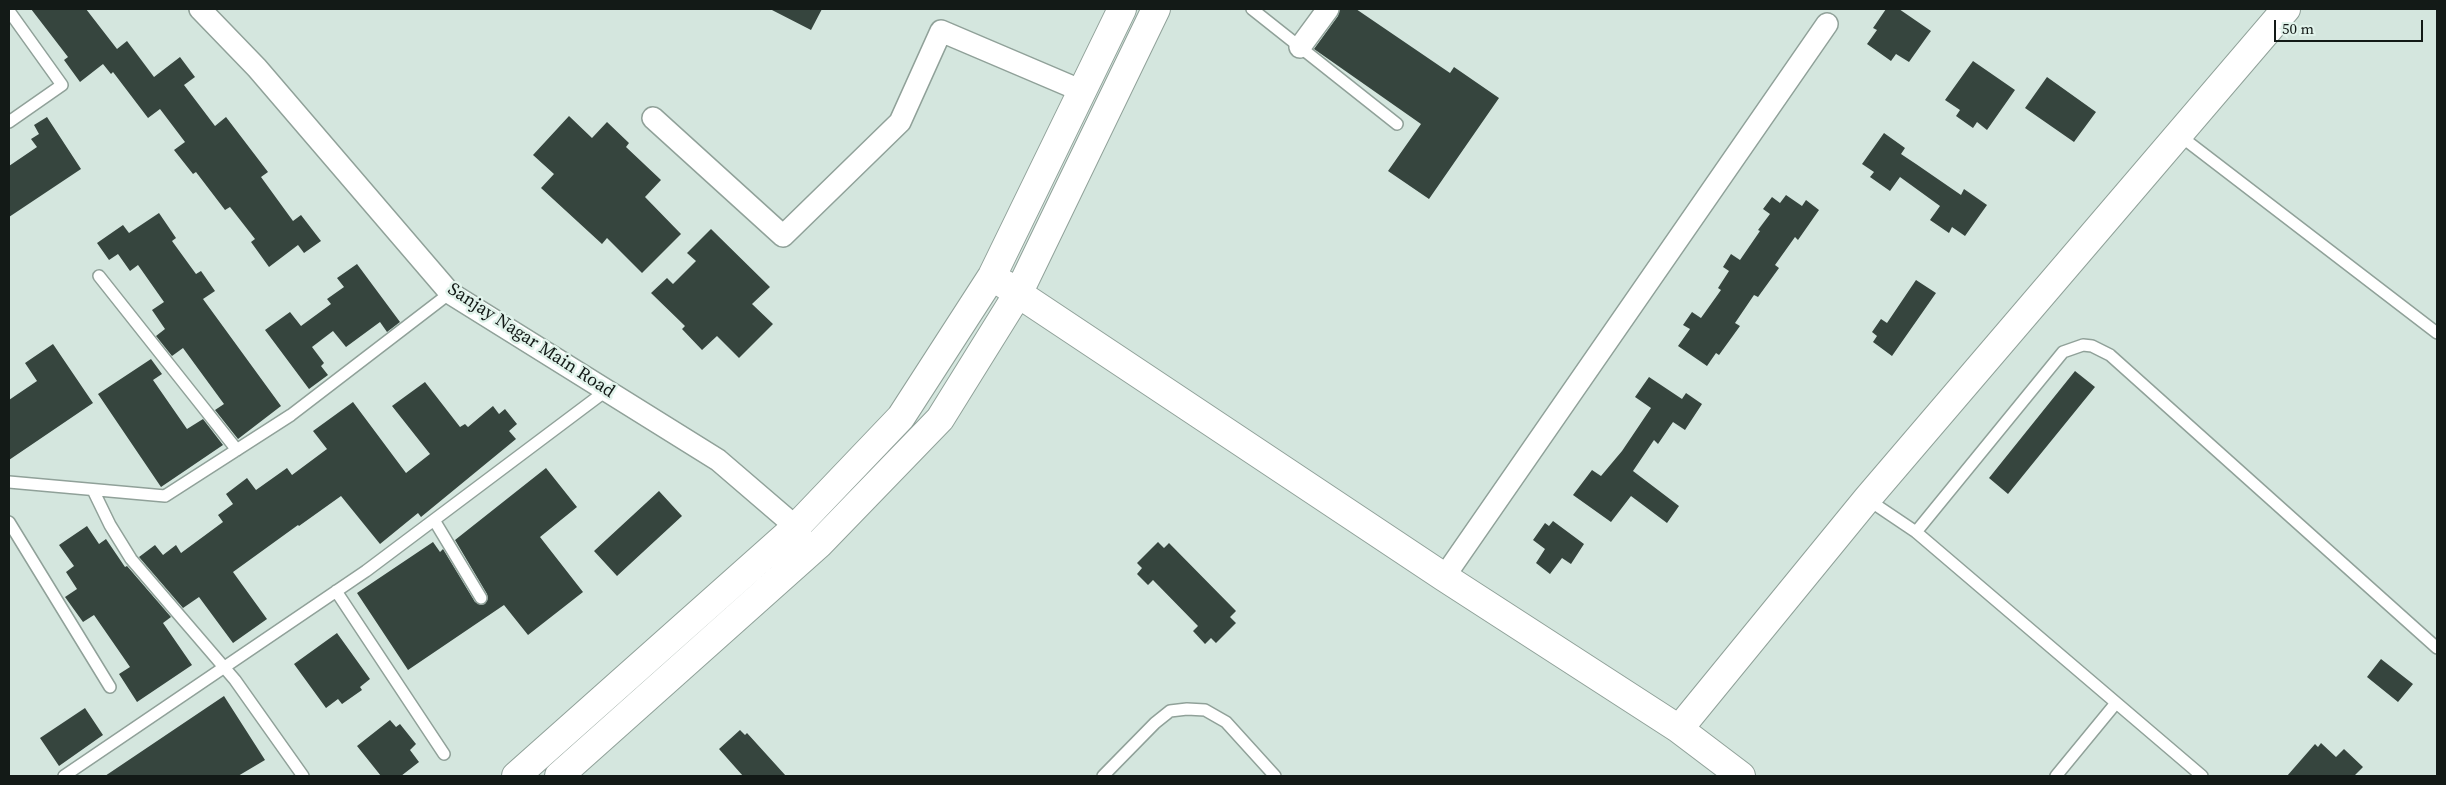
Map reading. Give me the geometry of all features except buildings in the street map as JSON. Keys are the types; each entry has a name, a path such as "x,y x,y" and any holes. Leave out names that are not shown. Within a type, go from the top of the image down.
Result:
{"street":[{"name":"Sanjay Nagar Main Road","path":"200,9 257,68 450,293 718,460 796,527 812,550"},
{"path":"516,776 796,527 901,417 992,276 1122,9"},
{"path":"559,776 812,550 940,418 1019,292 1156,9"},
{"path":"1300,47 1328,9"},
{"path":"1679,729 1867,499 2286,9"},
{"path":"1444,576 1827,24"},
{"path":"654,118 783,236 900,122 942,31 1082,91"},
{"path":"992,276 1019,292 1444,576 1679,729 1741,776"}],"lane":[{"path":"1252,9 1397,124"},
{"path":"9,11 62,85 9,122"},
{"path":"2179,135 2437,332"},
{"path":"99,276 237,450"},
{"path":"9,482 165,496 291,415 450,293"},
{"path":"1916,532 2063,352 2083,345 2092,346 2110,355 2437,648"},
{"path":"64,776 336,591 608,390"},
{"path":"93,490 110,525 131,559 235,680 303,776"},
{"path":"1867,499 1916,532 2202,776"},
{"path":"434,520 481,598"},
{"path":"9,523 110,687"},
{"path":"336,591 444,754"},
{"path":"2056,776 2116,703"},
{"path":"1103,776 1155,723 1170,711 1187,709 1205,710 1226,722 1275,776"}]}
